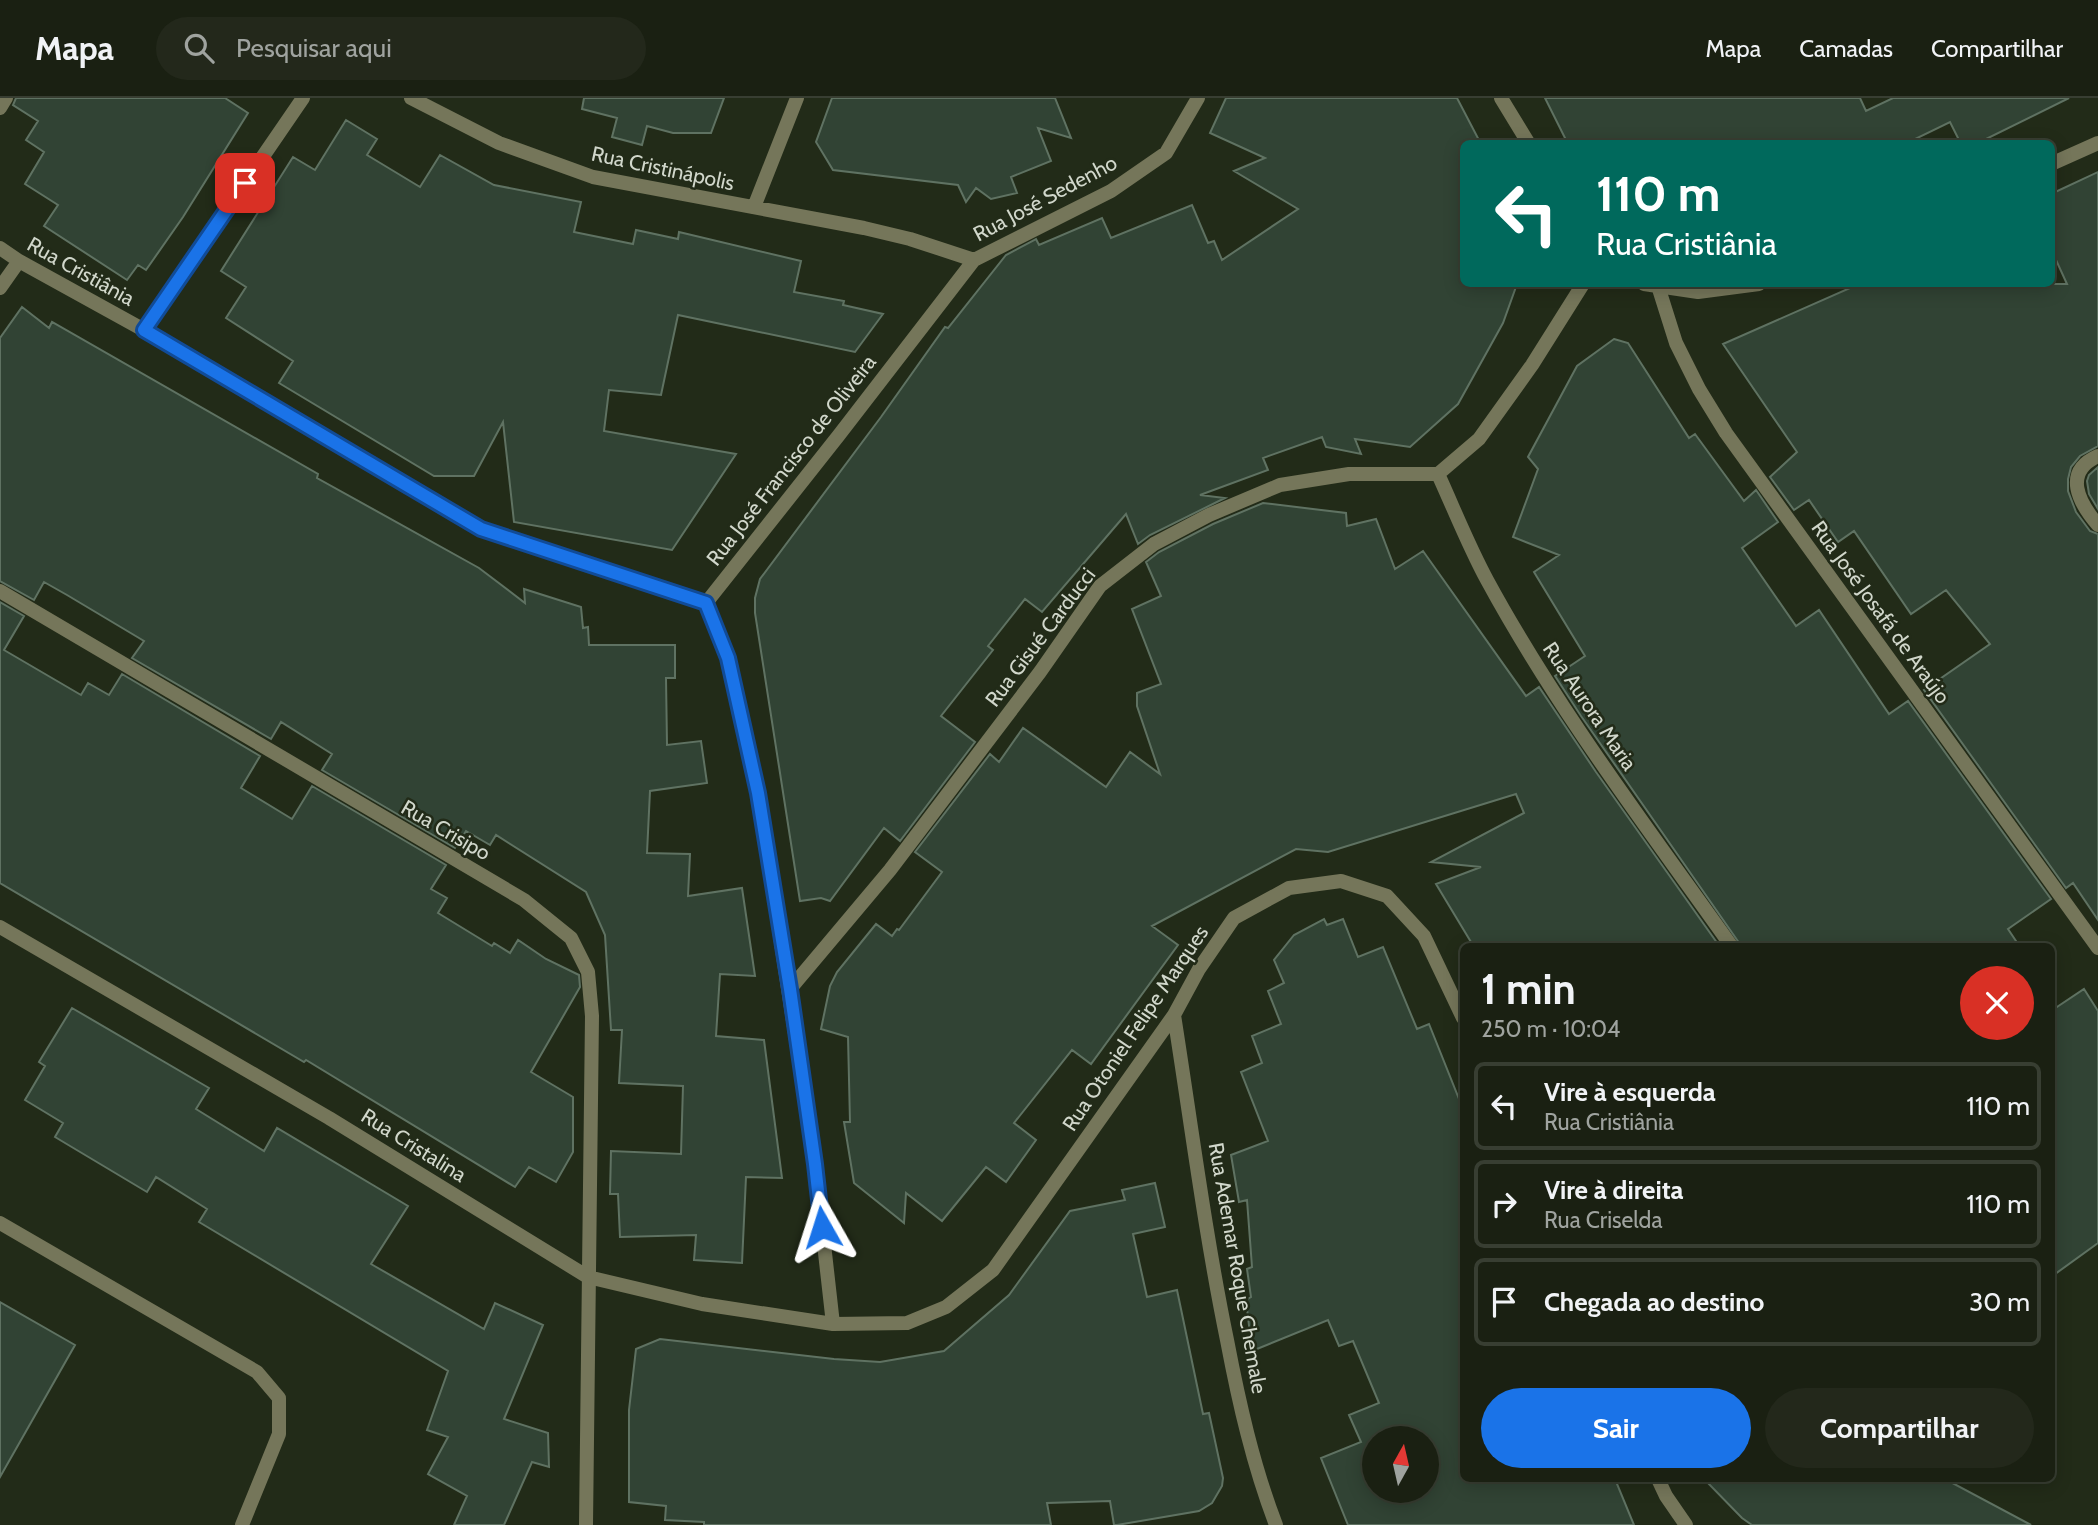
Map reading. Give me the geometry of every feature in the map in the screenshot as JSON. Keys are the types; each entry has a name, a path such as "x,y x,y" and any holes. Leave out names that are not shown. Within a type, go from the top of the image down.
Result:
{"street":[{"path":"0,107 6,98"},
{"path":"144,330 303,98"},
{"name":"Rua Cristinápolis","path":"411,98 499,143 593,177 754,207"},
{"path":"754,207 797,98"},
{"name":"Rua José Sedenho","path":"754,207 910,239 974,260 1111,191 1166,153 1198,98"},
{"path":"1501,98 1527,140"},
{"path":"2055,162 2098,143"},
{"name":"Rua Cristiânia","path":"0,248 481,529 706,603"},
{"name":"Rua José Francisco de Oliveira","path":"706,603 974,260"},
{"path":"0,288 19,261"},
{"path":"1438,474 1479,439 1532,365 1581,287"},
{"name":"Rua José Josafá de Araújo","path":"1652,287 1699,389 1726,433 2098,948"},
{"path":"1664,287 1698,292 1736,287"},
{"path":"2098,456 2081,468 2076,477 2085,510 2098,525"},
{"name":"Rua Gisué Carducci","path":"790,989 890,870 1040,672 1100,586 1154,544 1209,515 1280,485 1349,474 1438,474"},
{"name":"Rua Aurora Maria","path":"1438,474 1485,578 1521,640 1597,756 1728,943"},
{"name":"Rua Crisipo","path":"0,591 524,900 571,939 588,972 592,1016 586,1525"},
{"path":"706,603 728,658 758,793 815,1164 833,1324"},
{"name":"Rua Otoniel Felipe Marques","path":"833,1324 906,1323 946,1307 993,1270 1174,1014 1199,969 1234,918 1289,888 1341,881 1387,896 1424,936 1460,1012"},
{"name":"Rua Cristalina","path":"0,927 329,1118 588,1277 702,1304 833,1324"},
{"name":"Rua Ademar Roque Chemale","path":"1174,1014 1216,1290 1260,1484 1276,1525"},
{"path":"0,1223 257,1372 279,1398 279,1434 242,1525"},
{"path":"1660,1482 1686,1525"}],"building":[{"path":"16,98 225,98 248,113 183,217 146,270 138,265 127,280 44,226 58,205 25,184 44,152 26,140 38,121 13,105"},
{"path":"584,98 724,98 711,133 673,133 647,126 642,145 612,137 617,118 582,109"},
{"path":"832,98 1055,98 1071,138 1038,128 1051,161 1011,177 1017,193 991,199 976,188 966,202 958,185 833,170 816,142"},
{"path":"1226,98 1457,98 1479,140 1460,140 1460,287 1516,287 1503,323 1458,404 1410,447 1355,439 1361,454 1326,447 1322,437 1263,458 1268,470 1200,495 1225,498 1150,535 1138,544 1126,514 1042,612 1025,599 988,646 993,650 941,716 975,742 900,841 884,828 830,901 821,898 800,901 755,613 755,598 760,579 945,327 948,328 1006,255 1036,239 1039,245 1102,218 1111,238 1192,205 1208,243 1214,241 1222,260 1298,209 1234,171 1265,158 1210,133"},
{"path":"1545,98 1860,98 1866,111 1893,98 2069,98 1984,140 1959,140 1950,122 1913,140 1566,140"},
{"path":"346,120 377,139 367,155 420,187 440,155 494,185 581,202 574,232 633,244 636,230 678,239 679,232 801,261 794,292 844,301 843,305 883,314 855,352 678,315 661,395 609,390 604,431 736,454 672,550 514,522 503,422 474,476 434,476 279,383 293,361 226,318 246,287 221,271 293,157 315,170"},
{"path":"2098,172 2098,446 2080,456 2071,467 2068,491 2076,512 2090,531 2098,534 2098,920 2073,883 2066,888 1924,690 1990,644 1946,590 1911,614 1854,531 1838,542 1809,500 1794,510 1770,477 1797,452 1723,344 1852,287 2055,287 2055,284 2067,284 2055,258 2055,192"},
{"path":"22,307 49,328 52,322 318,474 317,478 479,568 525,603 524,589 581,607 583,628 588,627 589,645 675,645 675,678 666,678 667,745 701,741 707,783 650,791 647,853 690,854 688,896 742,888 755,976 720,974 716,1036 764,1040 782,1178 746,1177 742,1263 694,1260 696,1235 620,1237 618,1194 610,1194 611,1151 681,1154 683,1086 619,1083 622,1030 611,1030 605,935 586,892 496,835 490,845 466,831 455,848 322,770 332,754 281,722 271,739 132,658 144,641 67,595 44,582 34,600 0,581 0,338"},
{"path":"1614,339 1628,343 1689,438 1695,434 1744,501 1756,490 1778,522 1742,548 1796,626 1819,610 1889,714 1908,701 2051,899 2008,929 2017,943 1739,943 1555,676 1585,656 1534,572 1559,555 1513,537 1538,469 1528,457 1577,366"},
{"path":"2098,467 2098,509 2089,494 2087,481 2089,475"},
{"path":"1263,503 1346,513 1347,526 1376,519 1395,569 1423,551 1526,696 1539,687 1717,943 1472,943 1436,884 1481,867 1431,862 1524,813 1516,794 1328,852 1296,849 1152,926 1178,945 1091,1064 1072,1050 1014,1123 1036,1140 1006,1182 986,1167 942,1221 906,1193 904,1223 854,1183 844,1122 850,1122 848,1037 821,1029 830,986 837,972 876,924 892,936 899,930 942,872 915,852 990,754 999,762 1023,728 1106,787 1130,752 1160,774 1137,706 1137,693 1161,684 1132,609 1161,596 1146,562 1159,552 1213,524"},
{"path":"0,602 24,616 4,650 81,695 88,683 109,695 122,674 260,756 241,788 292,819 312,786 446,865 431,889 447,898 438,913 492,946 494,943 510,953 518,940 546,959 579,975 580,987 531,1072 573,1097 573,1152 556,1182 529,1167 515,1187 306,1060 304,1062 0,883"},
{"path":"1324,919 1327,925 1343,919 1358,957 1383,947 1417,1029 1429,1024 1460,1102 1460,1482 1616,1482 1634,1525 1348,1525 1321,1458 1361,1442 1349,1415 1379,1403 1353,1341 1339,1346 1328,1320 1252,1351 1246,1300 1251,1297 1247,1269 1252,1267 1247,1200 1239,1202 1231,1155 1268,1141 1241,1072 1262,1063 1252,1036 1281,1024 1268,991 1284,983 1274,960 1294,935"},
{"path":"2084,989 2098,1011 2098,1243 2055,1274 2055,1008"},
{"path":"72,1008 209,1088 196,1109 264,1151 277,1128 408,1206 371,1264 484,1329 495,1303 543,1325 504,1419 548,1433 549,1467 532,1462 504,1525 454,1525 467,1496 428,1474 448,1437 427,1430 448,1371 199,1222 207,1209 156,1177 147,1192 55,1137 63,1123 25,1100 45,1066 39,1062"},
{"path":"1155,1183 1165,1227 1133,1234 1147,1297 1177,1290 1203,1414 1209,1413 1223,1478 1222,1486 1212,1503 1199,1511 1114,1525 1110,1501 1047,1503 1051,1525 704,1525 704,1522 665,1520 666,1506 629,1502 629,1410 636,1349 660,1339 880,1362 944,1351 1009,1295 1070,1211 1125,1200 1122,1190"},
{"path":"0,1302 75,1345 0,1477"},
{"path":"1707,1482 1951,1482 2031,1525 1752,1525"}],"route":[{"path":"245,183 144,330 481,529 706,603 728,658 758,793 790,989 822,1227"}]}
